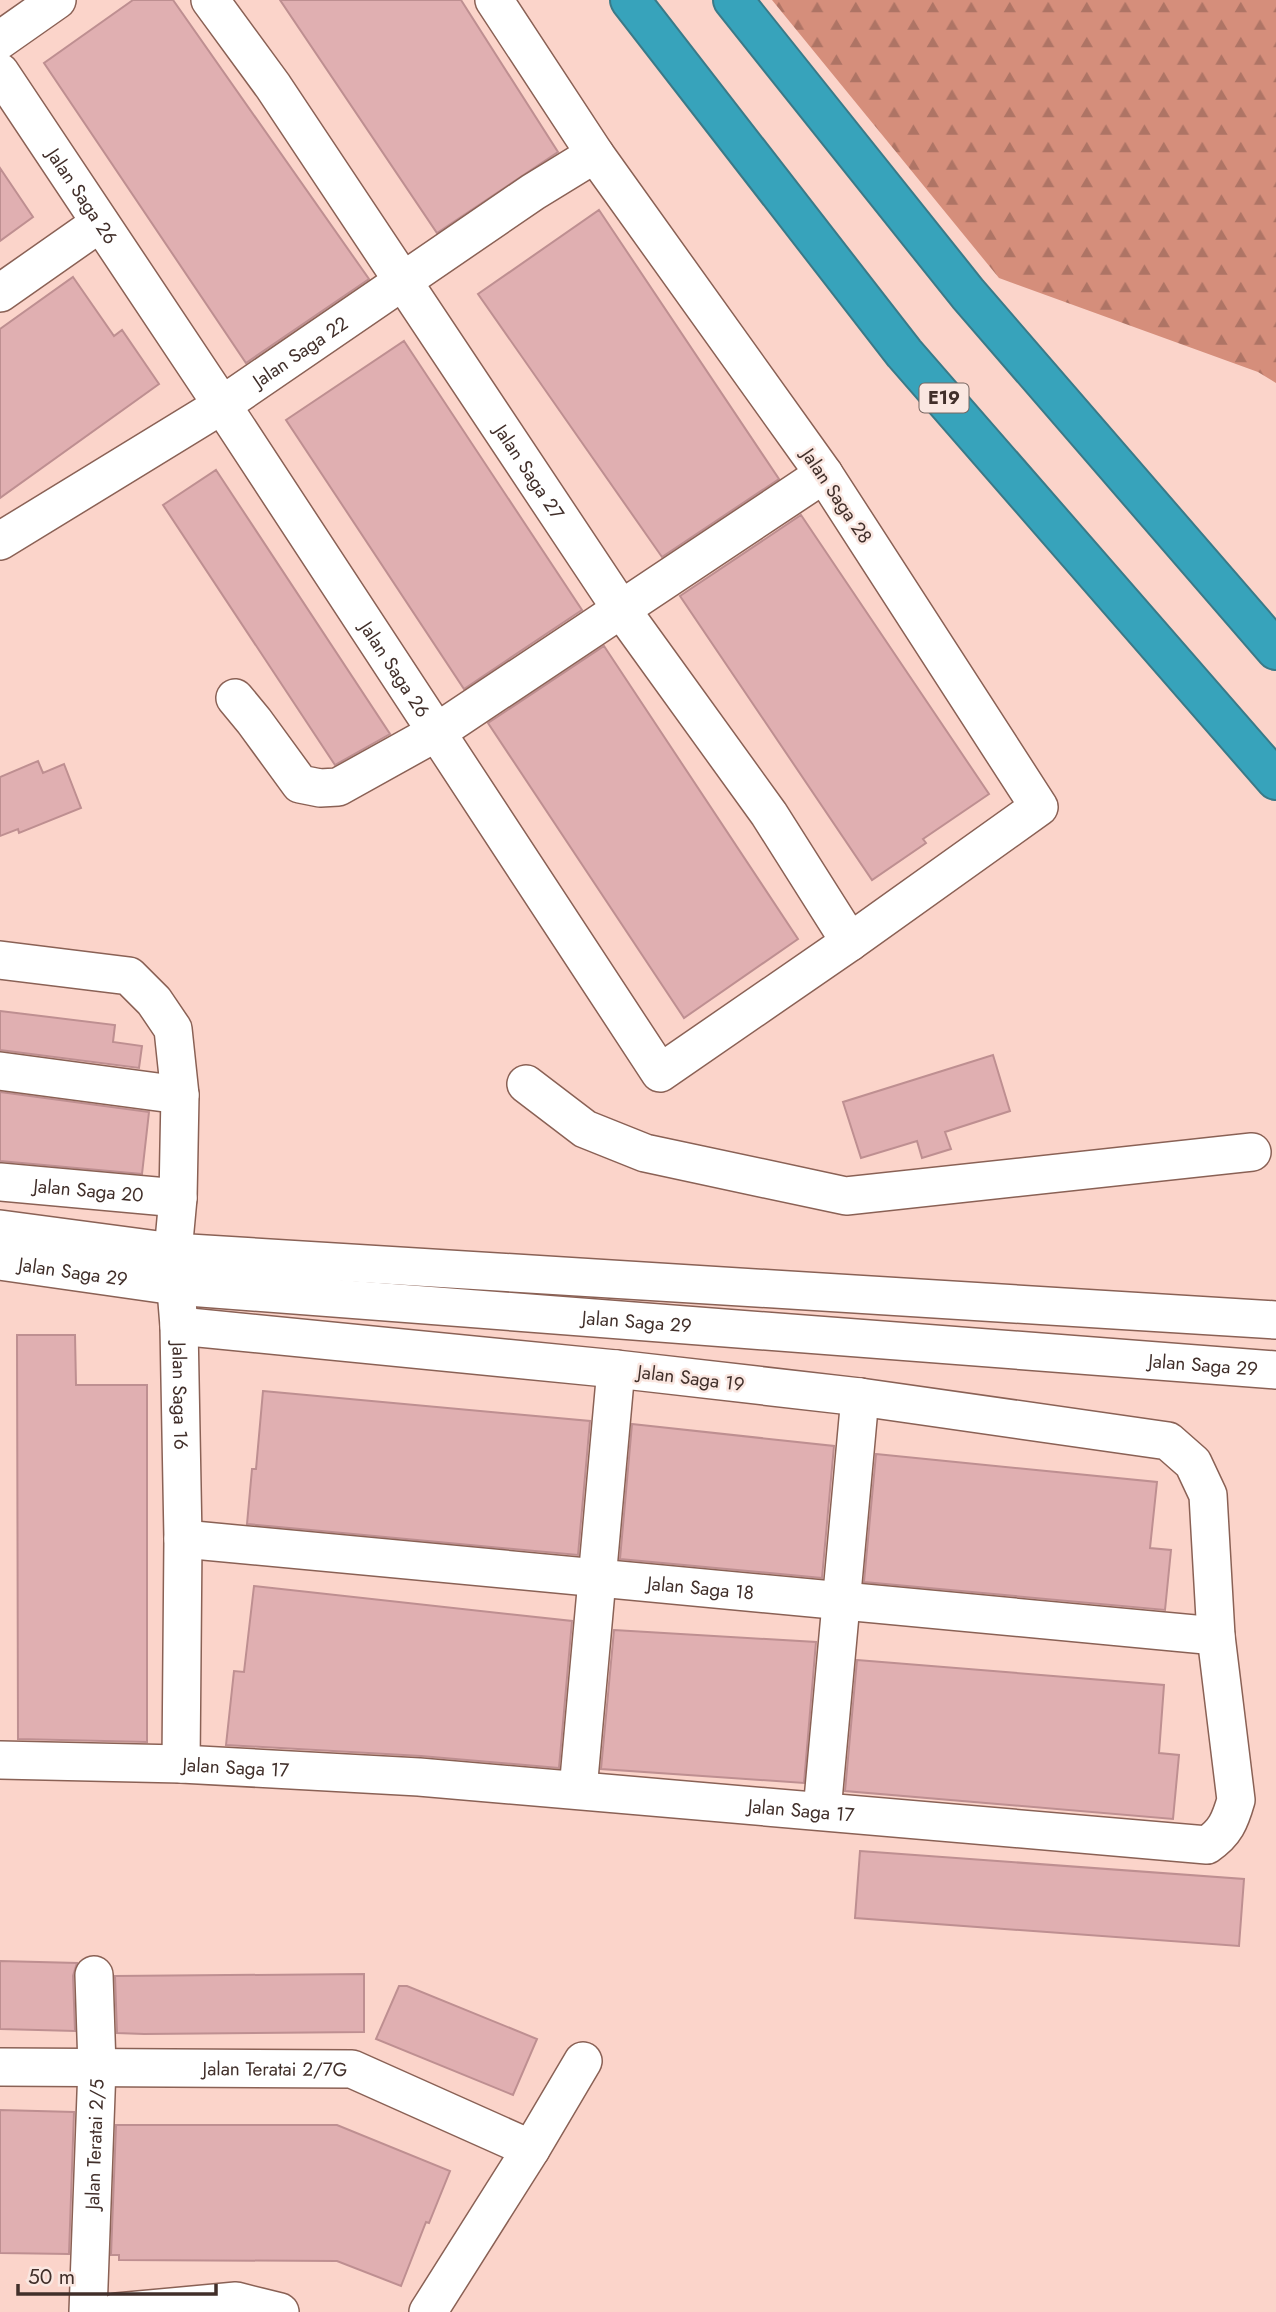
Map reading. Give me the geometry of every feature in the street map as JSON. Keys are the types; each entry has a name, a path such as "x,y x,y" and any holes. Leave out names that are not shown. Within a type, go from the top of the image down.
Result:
{"highway":[{"name":"E19","path":"631,0 904,353 1276,780"},
{"path":"733,0 968,294 1276,650"}],"street":[{"path":"0,40 57,0"},
{"name":"Jalan Saga 27","path":"210,0 273,86 621,609 769,814 850,942"},
{"name":"Jalan Saga 28","path":"494,0 595,154 824,474 1039,807 850,942"},
{"name":"Jalan Saga 26","path":"0,72 660,1073 850,942"},
{"name":"Jalan Saga 22","path":"0,541 222,405 533,192 595,154"},
{"path":"0,293 100,223"},
{"path":"234,698 300,784 320,788 338,787 437,732 824,474"},
{"name":"Jalan Saga 16","path":"0,960 129,976 154,1001 173,1029 180,1095 174,1269 179,1326 183,1539 181,1764"},
{"path":"0,1072 180,1095"},
{"path":"526,1084 585,1129 645,1153 846,1196 1252,1152"},
{"name":"Jalan Saga 20","path":"0,1182 178,1198"},
{"name":"Jalan Saga 29","path":"0,1229 174,1269 1276,1370"},
{"name":"Jalan Saga 29","path":"0,1261 1275,1324"},
{"name":"Jalan Saga 19","path":"179,1326 615,1369 860,1397 1168,1441 1193,1463"},
{"path":"578,1790 615,1369"},
{"path":"822,1811 860,1397"},
{"name":"Jalan Saga 17","path":"0,1760 181,1764 419,1777 1207,1845 1226,1829 1236,1800 1216,1636 1208,1495 1193,1463"},
{"name":"Jalan Saga 18","path":"183,1539 1216,1636"},
{"name":"Jalan Teratai 2/5","path":"88,2312 97,2067 93,1975"},
{"path":"428,2312 583,2061"},
{"name":"Jalan Teratai 2/7G","path":"0,2067 352,2068 531,2149"},
{"path":"117,2312 236,2301 280,2312"}],"green space":[{"path":"772,0 1276,0 1276,383 1258,372 999,278"}],"building":[{"path":"133,0 173,0 369,279 246,363 44,63"},
{"path":"280,0 461,0 558,152 437,233"},
{"path":"0,168 33,217 0,241"},
{"path":"599,210 779,479 662,557 478,294"},
{"path":"73,277 114,336 122,330 159,384 0,498 0,329"},
{"path":"404,341 582,610 464,689 286,420"},
{"path":"216,470 390,734 335,765 163,505"},
{"path":"801,515 989,794 923,839 926,843 872,880 680,596"},
{"path":"604,646 798,939 684,1018 488,723"},
{"path":"38,761 43,773 64,764 81,808 19,833 18,829 0,836 0,777"},
{"path":"0,1011 115,1025 113,1042 142,1046 139,1068 0,1050"},
{"path":"993,1055 1010,1111 945,1132 951,1149 922,1158 917,1141 861,1158 843,1102"},
{"path":"0,1092 149,1112 142,1174 0,1161"},
{"path":"17,1335 75,1335 76,1385 147,1385 147,1742 18,1739"},
{"path":"263,1391 590,1421 578,1555 247,1524 252,1469 256,1469"},
{"path":"632,1424 834,1446 822,1578 620,1559"},
{"path":"876,1454 1157,1482 1150,1548 1171,1550 1165,1610 864,1582"},
{"path":"254,1586 572,1621 559,1768 421,1756 226,1745 234,1671 244,1672"},
{"path":"614,1630 816,1642 804,1783 601,1769"},
{"path":"857,1660 1164,1685 1159,1753 1179,1755 1173,1819 845,1791"},
{"path":"860,1851 1244,1879 1239,1946 855,1918"},
{"path":"0,1961 77,1963 73,1976 75,2031 0,2029"},
{"path":"364,1974 364,2032 117,2033 115,1976"},
{"path":"399,1986 407,1986 537,2039 513,2095 376,2039"},
{"path":"0,2110 74,2112 69,2254 0,2253"},
{"path":"116,2125 337,2125 450,2171 401,2286 337,2261 119,2260 119,2255 111,2255"}]}
